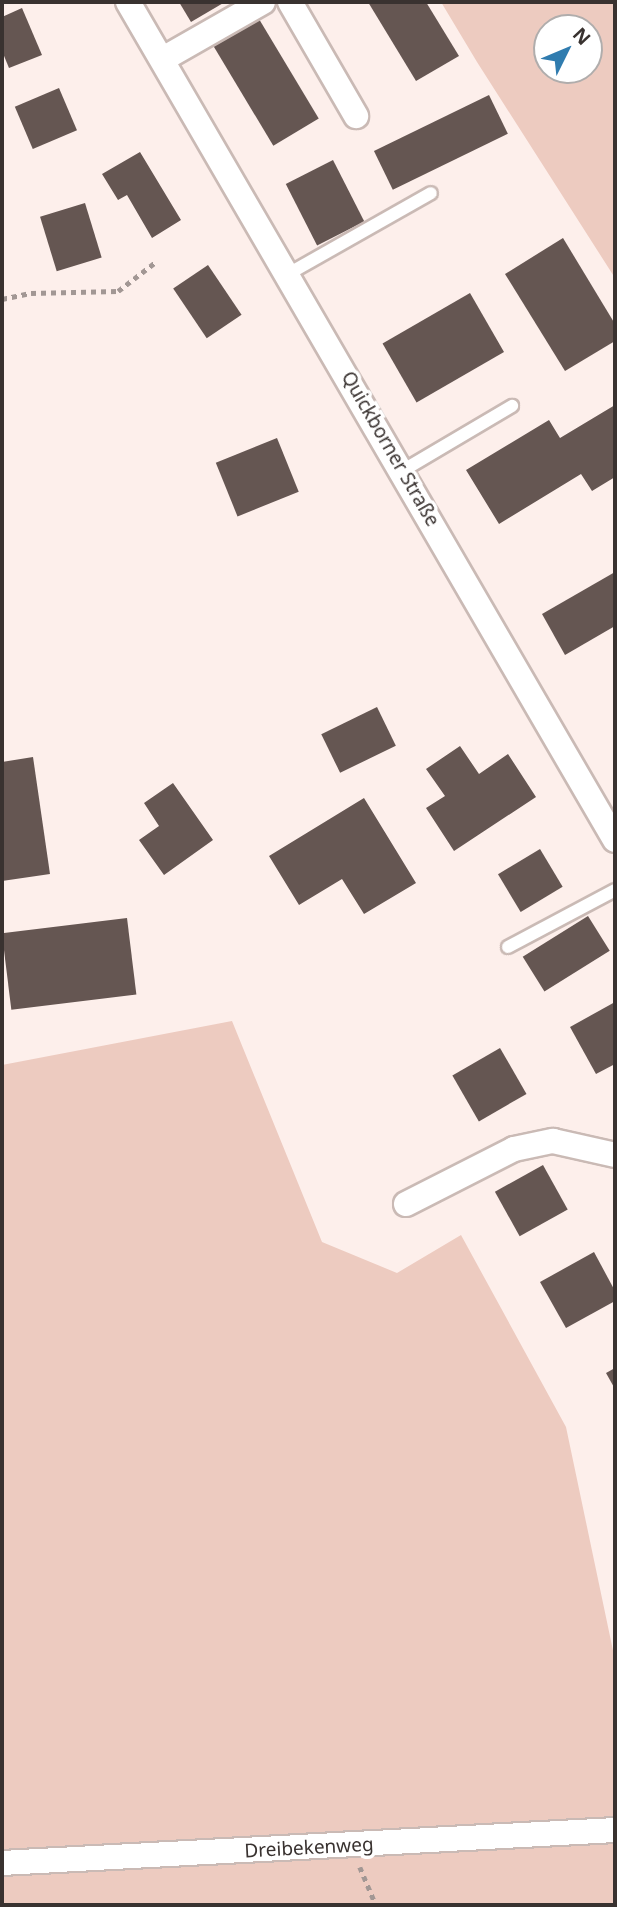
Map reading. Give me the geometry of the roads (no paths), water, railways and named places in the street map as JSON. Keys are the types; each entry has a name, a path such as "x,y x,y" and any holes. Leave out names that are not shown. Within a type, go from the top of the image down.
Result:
{"street":[{"name":"Quickborner Straße","path":"128,2 615,840"},
{"path":"163,59 262,2"},
{"path":"290,2 356,116"},
{"path":"406,1204 514,1149 554,1140 615,1155"},
{"name":"Dreibekenweg","path":"2,1863 615,1830"}],"lane":[{"path":"288,274 431,193"},
{"path":"402,471 512,406"},
{"path":"508,947 615,890"}]}
